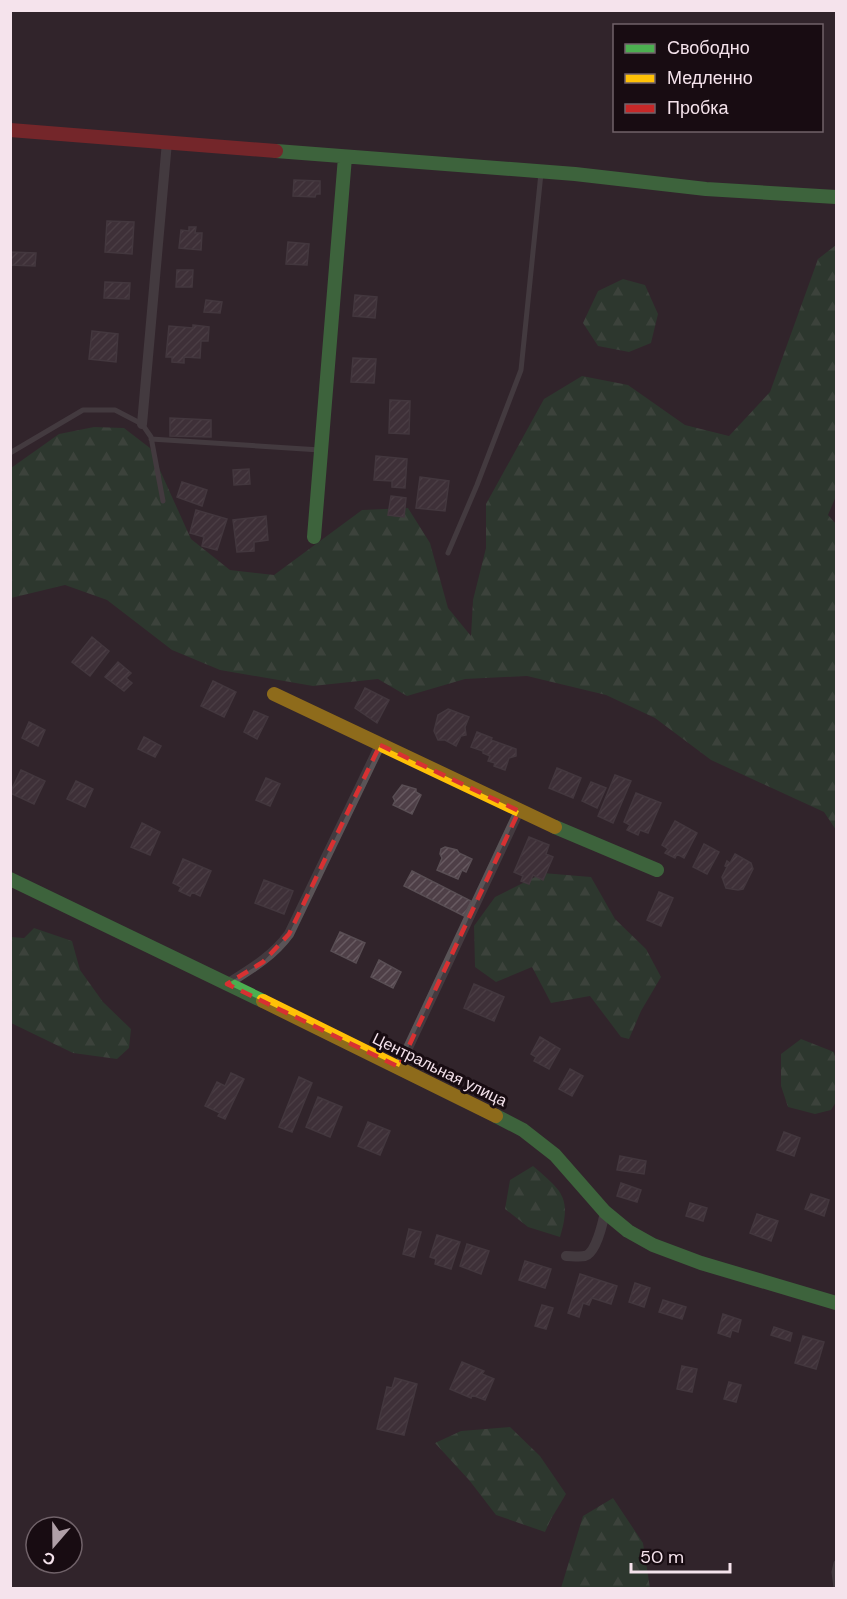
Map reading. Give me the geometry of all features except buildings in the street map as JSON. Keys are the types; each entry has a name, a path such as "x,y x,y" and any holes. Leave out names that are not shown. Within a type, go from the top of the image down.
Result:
{"street":[{"path":"10,130 541,172 766,195 837,196"},
{"path":"142,424 167,142"},
{"path":"314,537 345,157"},
{"path":"274,694 519,811 657,870"},
{"path":"227,984 263,962 279,948 289,934 380,745"},
{"path":"399,1067 519,811"},
{"name":"Центральная улица","path":"10,879 524,1130 555,1155 605,1212 628,1232 653,1245 701,1263 837,1303"},
{"path":"566,1256 586,1256 591,1252 601,1229 605,1212"}],"lane":[{"path":"448,553 521,370 541,172"},
{"path":"10,453 83,410 115,410 142,424 152,439 164,501"},
{"path":"152,439 321,450"},
{"path":"836,1588 834,1572 837,1563"}],"highlighted area":[{"path":"380,745 519,811 399,1067 227,984 263,962 289,934"}],"green space":[{"path":"836,245 836,496 828,515 836,524 836,830 824,812 711,760 655,718 606,695 527,676 465,679 407,696 378,679 313,686 220,670 172,650 107,600 65,585 11,598 11,468 59,434 94,427 124,428 150,448 191,539 230,570 274,575 362,510 408,508 430,543 448,608 471,636 473,600 486,548 486,504 544,399 582,376 628,385 685,425 729,436 770,392 818,259"},
{"path":"623,279 645,285 658,314 651,343 629,352 598,346 583,323 598,291"},
{"path":"543,873 591,877 615,919 646,949 661,977 641,1011 629,1039 621,1037 590,996 551,1003 532,967 496,982 475,967 474,926 495,897"},
{"path":"34,928 72,941 80,970 103,1002 131,1029 129,1048 117,1059 73,1053 11,1023 11,937 24,938"},
{"path":"801,1039 834,1052 836,1102 831,1110 815,1114 788,1107 781,1086 781,1054"},
{"path":"533,1166 551,1182 562,1196 565,1213 560,1237 528,1227 505,1209 510,1180"},
{"path":"510,1427 540,1456 566,1494 545,1532 496,1515 469,1480 435,1443 461,1431"},
{"path":"613,1498 643,1543 650,1588 561,1588 583,1516"}],"traffic: fast":[{"path":"276,151 575,174 706,189 836,197"},
{"path":"314,537 345,157"},
{"path":"555,827 657,870"},
{"path":"10,879 263,1001"},
{"path":"496,1116 523,1130 555,1155 605,1212 628,1231 653,1245 701,1263 836,1303"}],"traffic: slow":[{"path":"274,694 555,827"},
{"path":"263,1001 496,1116"}],"traffic: jam":[{"path":"10,130 276,151"}]}
